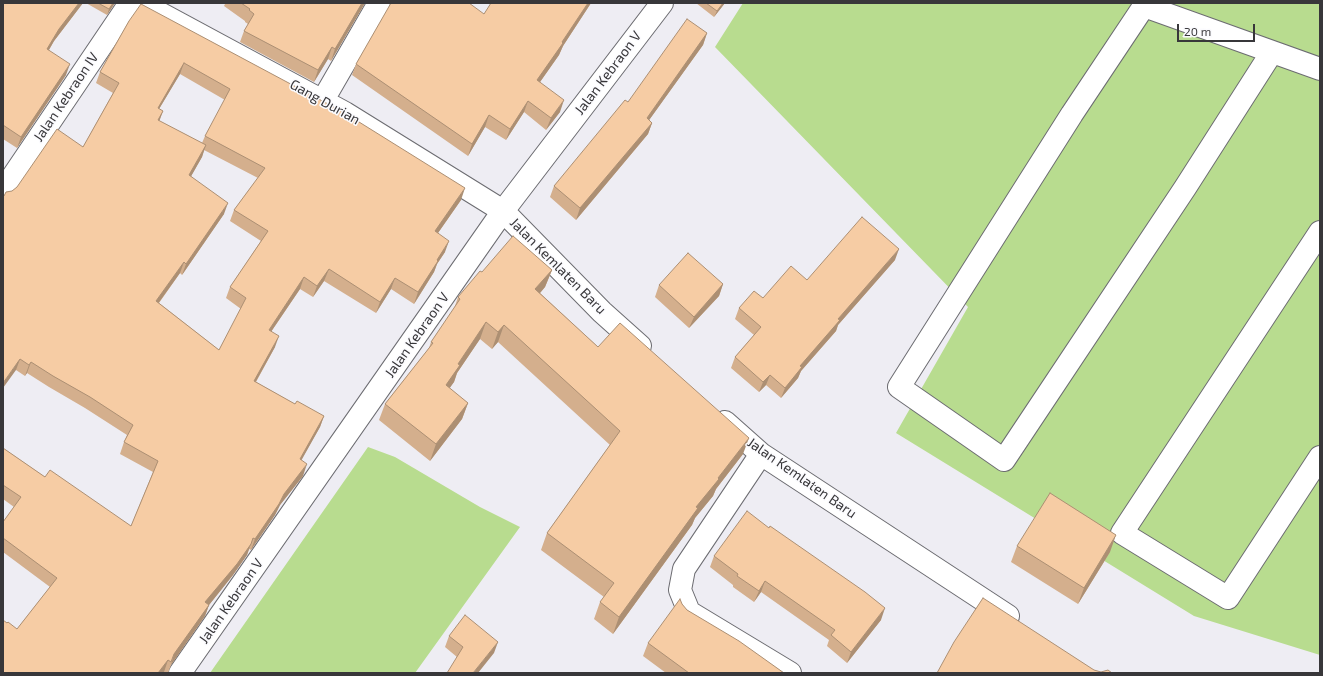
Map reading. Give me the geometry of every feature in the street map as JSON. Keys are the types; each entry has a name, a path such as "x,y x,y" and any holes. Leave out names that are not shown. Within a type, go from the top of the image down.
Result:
{"street":[{"name":"Jalan Kebraon IV","path":"3,191 130,3"},
{"name":"Gang Durian","path":"141,3 323,100 503,211"},
{"path":"323,100 379,3"},
{"name":"Jalan Kebraon V","path":"180,673 503,211 662,3"},
{"path":"1272,52 1185,188 1004,460 899,387 1072,114 1144,6 1320,69"},
{"name":"Jalan Kemlaten Baru","path":"503,211 602,312 655,359"},
{"path":"1320,232 1122,533 1228,598 1320,457"},
{"name":"Jalan Kemlaten Baru","path":"708,406 761,454 1022,624"},
{"path":"761,454 684,569 680,590 689,612 790,673"}],"green space":[{"path":"743,3 1320,3 1320,655 1194,616 896,433 968,307 715,47"},
{"path":"368,447 395,457 480,507 520,527 415,673 210,673"}],"building":[{"path":"3,3 79,3 59,29 47,49 70,64 21,137 3,125"},
{"path":"98,3 113,3 109,9"},
{"path":"241,3 362,3 335,49 332,47 318,70 244,31 254,14 249,10 250,9"},
{"path":"391,3 469,3 484,14 491,3 588,3 562,42 563,43 537,80 564,100 551,118 528,101 510,129 489,115 472,144 356,64"},
{"path":"706,3 723,3 717,11"},
{"path":"141,4 343,112 465,188 435,231 449,241 418,292 395,278 380,302 329,269 317,286 304,277 269,330 279,336 254,381 295,404 297,401 324,416 300,459 307,464 284,494 279,504 255,539 253,538 251,544 237,564 205,602 209,605 174,654 171,662 168,660 158,673 3,673 3,620 17,629 57,578 3,538 3,522 21,497 3,485 3,448 45,477 50,470 131,526 158,461 124,442 133,425 90,397 31,362 29,365 20,359 3,383 3,196 6,192 12,191 17,187 57,129 83,147 119,83 100,72 129,21","holes":["184,63 230,89 205,136 265,168 234,210 268,231 230,287 246,298 219,350 156,301 184,262 186,264 228,203 189,175 206,145 158,120 163,111 158,108"]},
{"path":"687,19 707,33 647,118 652,123 580,208 554,186 625,100 628,102"},
{"path":"862,217 899,249 838,319 840,320 800,366 802,367 785,388 770,375 763,382 735,357 761,327 739,308 754,291 763,298 791,266 807,280"},
{"path":"513,236 552,270 535,289 598,347 620,323 749,438 696,507 698,508 619,617 600,602 614,583 547,533 620,431 504,325 498,332 486,322 446,385 468,403 436,444 385,404 433,343 431,342 460,299 458,297"},
{"path":"688,253 723,284 694,317 659,285"},
{"path":"1050,493 1116,535 1084,588 1017,546"},
{"path":"747,511 769,528 770,526 865,592 885,608 851,652 831,635 835,630 765,581 759,591 737,576 738,574 714,556"},
{"path":"983,598 1094,670 1101,672 1108,670 1112,673 937,673 954,642"},
{"path":"680,599 687,610 739,641 784,673 689,673 648,643"},
{"path":"465,615 498,642 473,673 447,673 463,647 449,636"}]}
